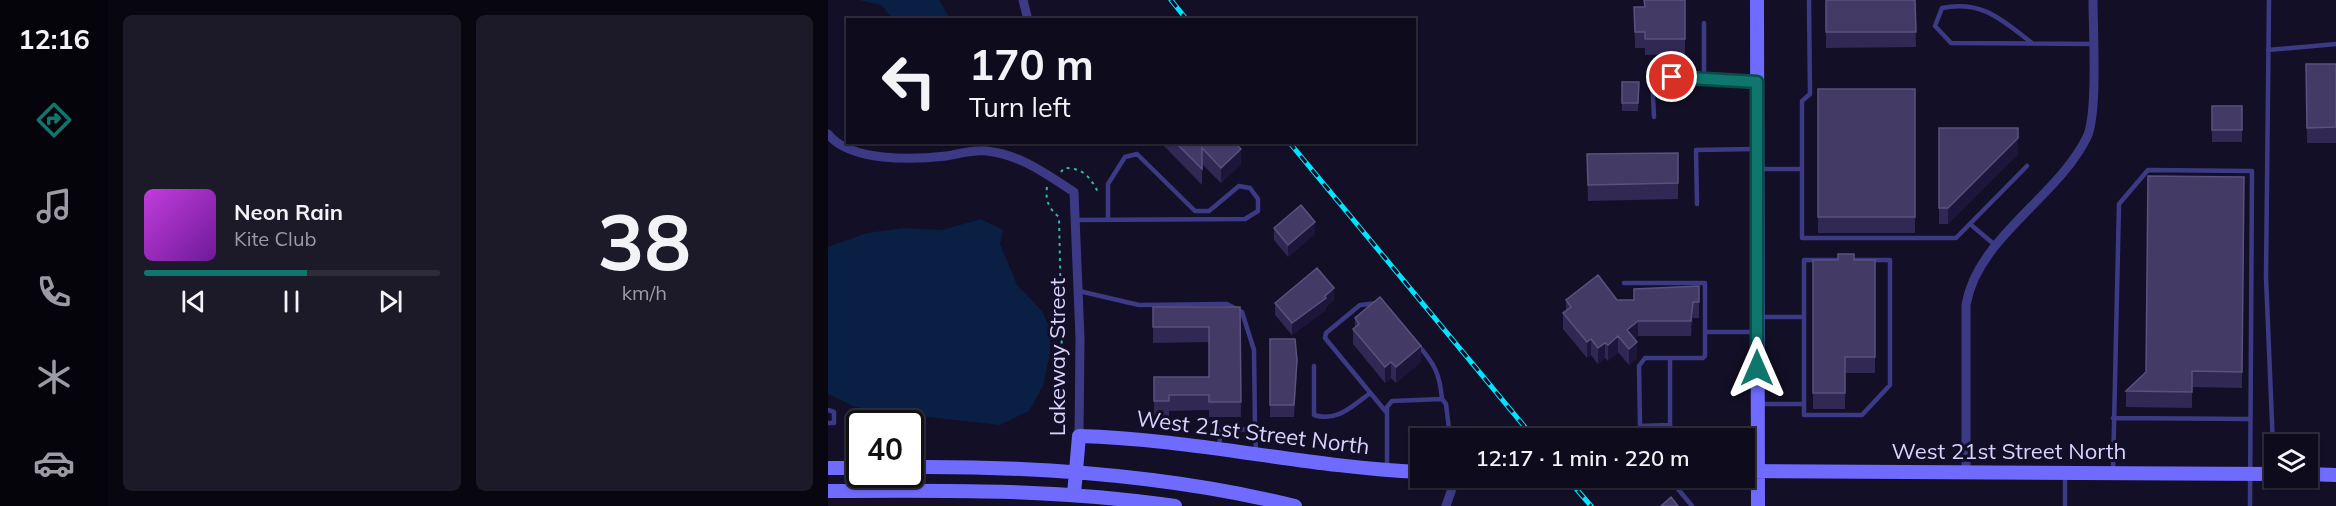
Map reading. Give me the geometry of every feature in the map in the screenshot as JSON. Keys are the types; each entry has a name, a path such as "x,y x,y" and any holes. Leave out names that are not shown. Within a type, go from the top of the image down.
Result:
{"street":[{"path":"1023,0 1028,18"},
{"path":"1755,428 1757,404 1757,0"},
{"path":"1966,471 1966,305 1969,287 1980,265 2074,159 2088,135 2093,113 2093,0"},
{"path":"828,134 842,147 864,154 939,157 987,147 1031,164 1054,179"},
{"name":"Lakeway Street","path":"1054,179 1074,192 1077,220 1079,436 1074,494"},
{"name":"West 21st Street North","path":"1079,436 1138,438 1256,455 1410,471"},
{"path":"924,467 1076,470 1182,483 1295,506"},
{"path":"828,468 846,468"},
{"name":"West 21st Street North","path":"1755,471 2264,474"},
{"path":"2318,474 2336,474"},
{"path":"1446,506 1452,488"},
{"path":"1754,488 1758,506"},
{"path":"828,491 934,490 1074,494 1175,506"}],"lane":[{"path":"1809,0 1809,94 1802,101 1802,238 1956,238 2027,166"},
{"path":"2269,0 2266,278 2272,434"},
{"path":"2032,43 1983,7 1959,3 1942,8 1935,26 1951,43 2093,44"},
{"path":"1704,23 1704,79"},
{"path":"2268,50 2336,44"},
{"path":"1654,117 1652,77 1757,82"},
{"path":"1697,204 1696,150 1757,149"},
{"path":"1077,220 1245,219 1258,211 1258,199 1250,188 1239,186 1209,210 1196,210 1137,154 1125,157 1108,184 1108,219"},
{"path":"1757,169 1802,169"},
{"path":"2113,472 2119,204 2148,170 2252,171 2250,506"},
{"path":"1970,224 1997,247"},
{"path":"1804,260 1890,260 1890,385 1862,415 1804,415 1804,404 1804,260"},
{"path":"1624,284 1705,283 1703,358 1645,358 1639,366 1640,426 1670,425"},
{"path":"1078,291 1139,305 1234,306 1242,312 1254,350 1256,455"},
{"path":"1382,303 1360,305 1326,333 1325,338 1387,413"},
{"path":"1757,317 1804,317"},
{"path":"1705,332 1757,332"},
{"path":"1416,342 1436,366 1441,378 1442,399 1446,404 1449,428"},
{"path":"1670,358 1671,428"},
{"path":"1314,366 1314,415 1332,418 1339,416 1369,394"},
{"path":"1387,470 1387,407 1392,401 1442,399"},
{"path":"1757,404 1804,404"},
{"path":"828,410 834,412 834,423 828,423"},
{"path":"2114,418 2249,419"},
{"path":"1219,449 1221,430 1255,429"},
{"path":"2065,472 2065,506"},
{"path":"1677,488 1692,506"}],"path":[{"path":"1063,404 1059,217 1052,211 1046,196 1048,185 1064,168 1078,168 1088,176 1098,192"}],"water":[{"path":"859,0 939,0 949,18 892,18 881,5"},
{"path":"981,219 1003,230 1000,244 1017,285 1042,311 1050,328 1050,353 1043,386 1029,411 1000,425 924,417 924,410 867,410 828,394 828,247 867,233 903,228 942,230"}],"building":[{"path":"1644,0 1685,0 1685,39 1645,39 1645,32 1635,32 1634,7 1645,7"},
{"path":"1826,0 1915,0 1916,32 1826,32"},
{"path":"2306,64 2336,64 2336,127 2307,128"},
{"path":"1622,82 1639,82 1638,103 1622,103"},
{"path":"1818,89 1915,89 1915,217 1818,217"},
{"path":"2212,106 2242,106 2242,130 2212,130"},
{"path":"1939,128 2018,128 2018,138 1948,208 1939,208"},
{"path":"1177,144 1236,144 1241,149 1221,168 1202,148 1202,169"},
{"path":"1678,153 1678,183 1588,185 1587,154"},
{"path":"2148,176 2244,177 2242,372 2192,371 2192,392 2126,391 2146,372"},
{"path":"1301,205 1315,222 1288,245 1274,228"},
{"path":"1838,254 1854,254 1854,260 1875,260 1875,357 1845,357 1845,393 1813,393 1813,260 1838,260"},
{"path":"1317,268 1334,288 1325,296 1326,298 1292,323 1275,303"},
{"path":"1598,275 1617,300 1634,300 1634,289 1699,286 1699,302 1693,302 1691,321 1638,321 1627,330 1637,342 1629,349 1618,336 1608,345 1605,343 1598,348 1591,339 1587,342 1563,313 1571,307 1566,300"},
{"path":"1380,297 1421,346 1396,367 1391,362 1385,367 1353,329 1359,324 1355,318"},
{"path":"1153,307 1240,307 1241,402 1209,402 1209,395 1169,395 1169,401 1154,401 1154,377 1209,377 1209,327 1153,327"},
{"path":"1270,339 1295,339 1297,360 1294,405 1270,405"},
{"path":"1671,497 1678,506 1661,506"}],"railway":[{"path":"1171,0 1185,18"},
{"path":"1291,144 1526,428"},
{"path":"1575,488 1591,506"}],"route":[{"path":"1672,77 1757,82 1757,368"}]}
